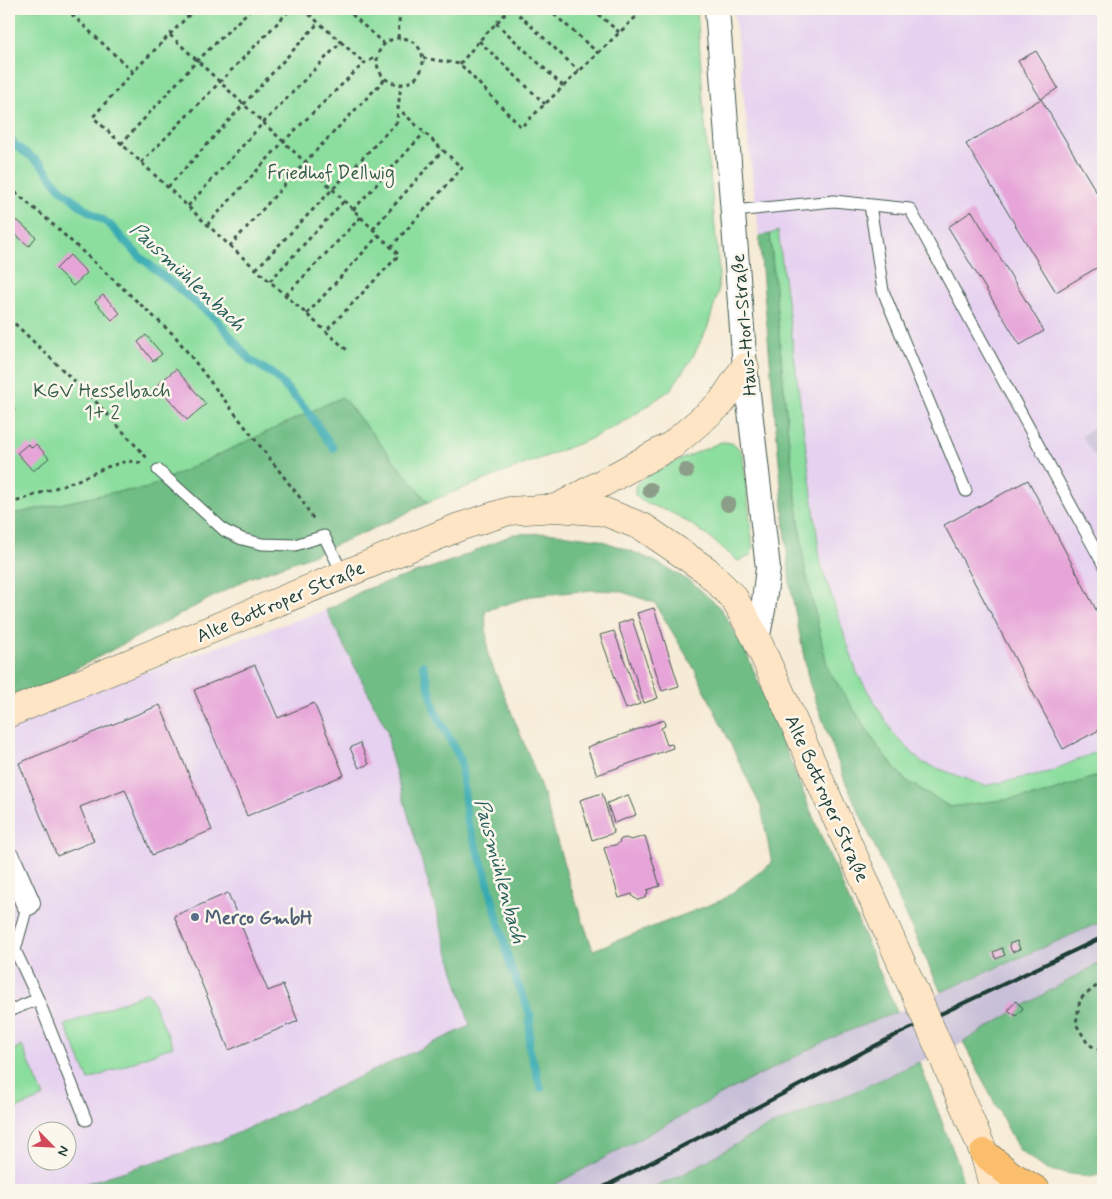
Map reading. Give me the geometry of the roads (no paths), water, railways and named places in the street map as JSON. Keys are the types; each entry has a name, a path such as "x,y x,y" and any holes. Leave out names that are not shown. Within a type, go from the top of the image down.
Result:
{"main road":[{"path":"984,1153 1011,1176 1036,1190"}],"street":[{"name":"Haus-Horl-Straße","path":"717,9 745,367 768,568 757,640"},
{"name":"Alte Bottroper Straße","path":"557,508 672,445 721,403 745,367"},
{"name":"Alte Bottroper Straße","path":"9,713 459,527 501,513 557,508 605,512 643,527 706,570 734,598 757,640 941,1052 984,1153 994,1190"},
{"path":"9,860 28,903"}],"lane":[{"path":"734,211 834,201 910,209 1103,564"},
{"path":"870,205 883,291 966,490"},
{"path":"158,470 225,530 242,538 262,544 294,545 324,536 344,574"},
{"path":"28,903 12,951 38,999 86,1120"},
{"path":"9,1012 38,999"}],"waterway":[{"name":"Pausmühlenbach","path":"9,137 15,145 41,164 59,187 82,207 109,224 139,256 218,321 250,360 274,375 306,409 333,448"},
{"name":"Pausmühlenbach","path":"423,665 436,713 461,760 467,820 485,872 511,968 530,1014 529,1047 541,1088"}],"railway":[{"path":"598,1190 892,1037 1103,937"}],"place":[{"name":"Merco GmbH","path":"195,917"}],"park label":[{"name":"Friedhof Dellwig","path":"331,172"},
{"name":"KGV Hesselbach 1+ 2","path":"102,401"}]}
